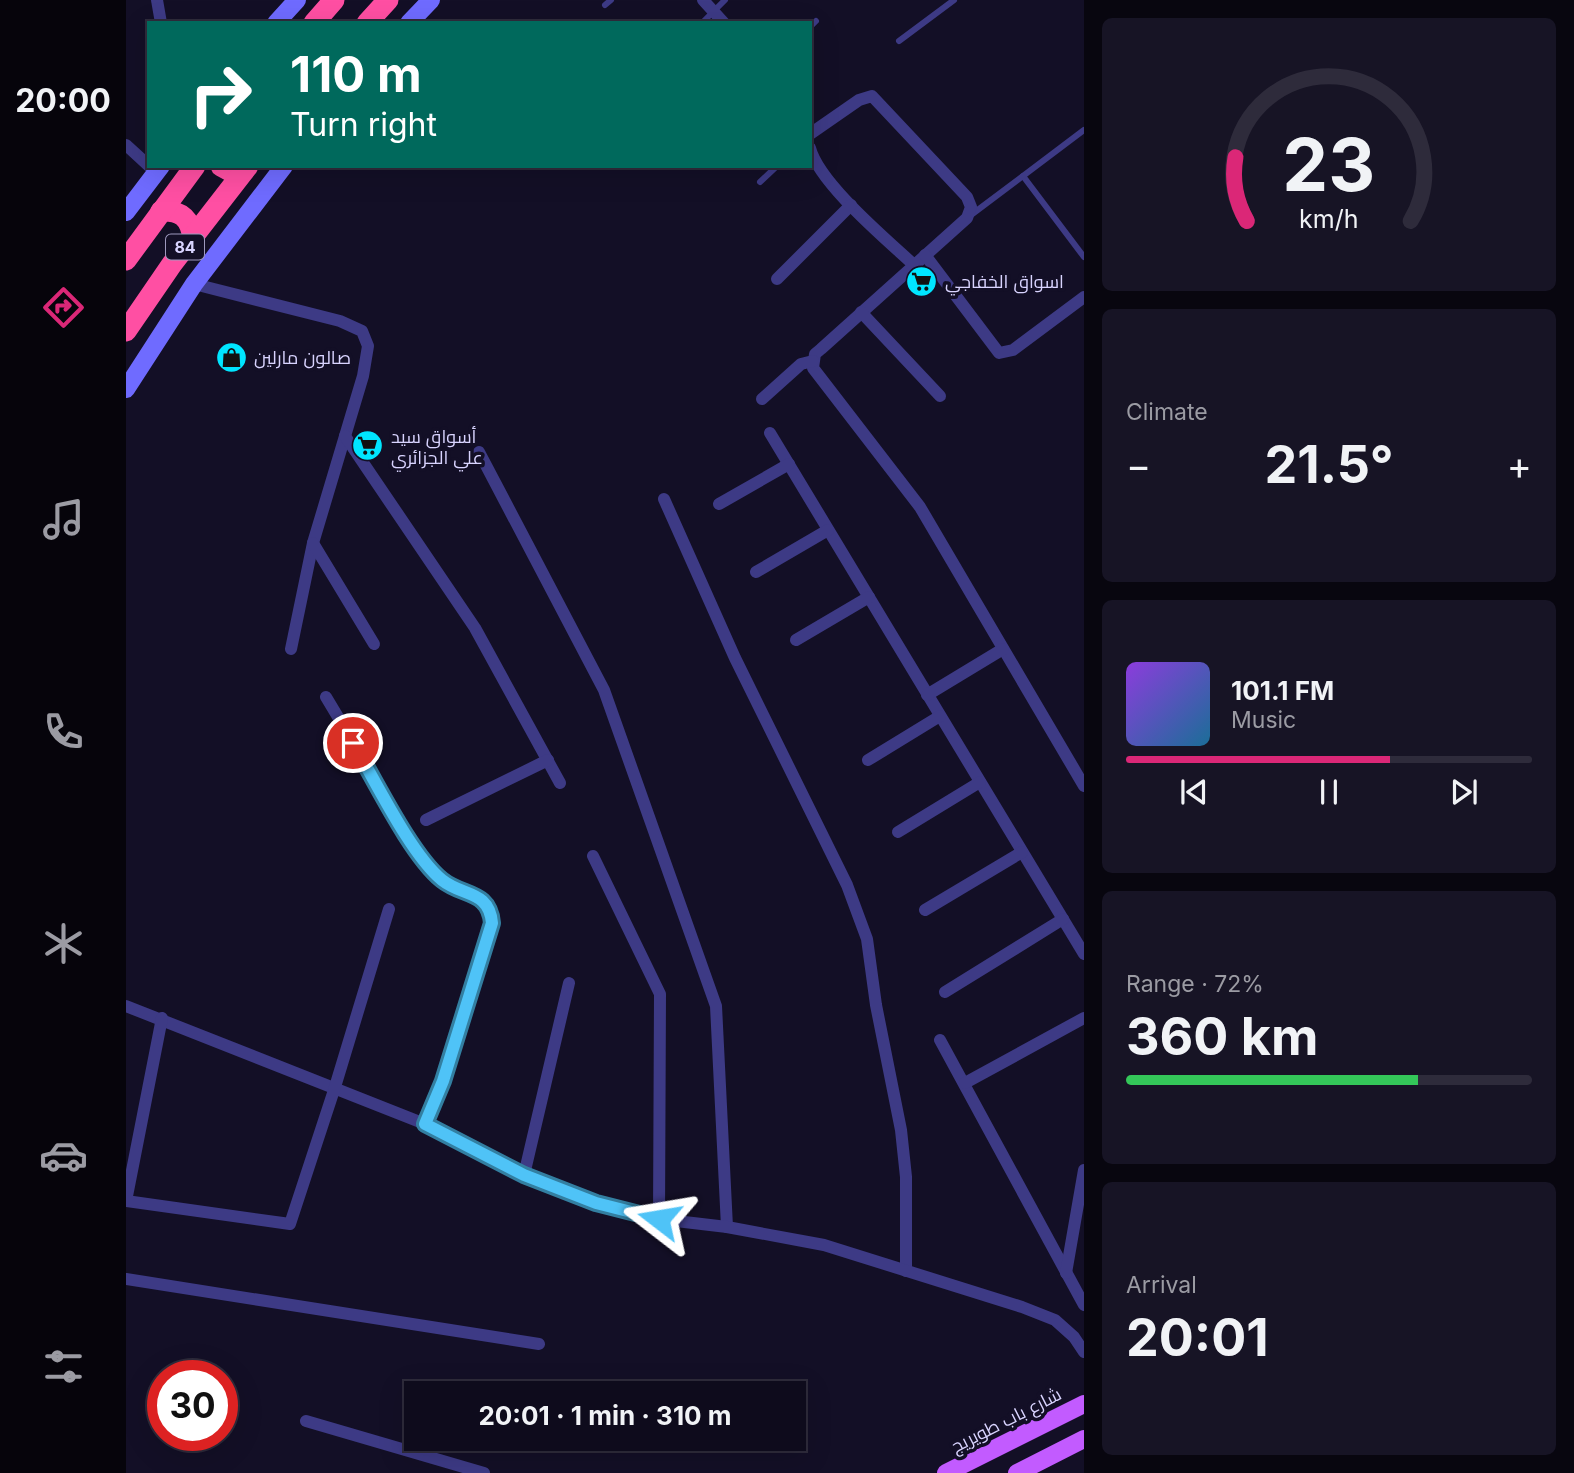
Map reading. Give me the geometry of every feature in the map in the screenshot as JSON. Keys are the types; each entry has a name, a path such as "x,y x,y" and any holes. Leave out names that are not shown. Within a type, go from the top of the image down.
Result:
{"highway":[{"path":"316,21 334,0"},
{"path":"369,21 388,0"},
{"name":"84","path":"126,260 193,168"},
{"path":"224,168 232,172 246,169"},
{"name":"84","path":"126,331 192,237 246,169"},
{"path":"161,211 173,210 184,216 191,226 192,237"}],"main road":[{"path":"278,21 297,0"},
{"path":"411,21 431,0"},
{"path":"126,212 154,168"},
{"path":"126,389 194,284 282,168"},
{"name":"شارع باب طويريج","path":"946,1473 1084,1404"},
{"path":"1022,1472 1084,1439"}],"street":[{"path":"158,0 161,21"},
{"path":"703,0 722,21"},
{"path":"762,399 801,364 813,361 821,349 967,218 971,207 967,197 872,96 859,100 812,133"},
{"path":"126,145 147,162"},
{"path":"812,153 817,164 851,205 914,265"},
{"path":"777,279 851,205"},
{"path":"925,255 999,353 1013,351 1084,297"},
{"path":"194,284 340,321 362,331 368,346 363,376 313,543 291,649"},
{"path":"861,312 940,396"},
{"path":"813,361 817,374 920,507 1084,786"},
{"path":"770,433 1084,954"},
{"path":"345,436 475,628 560,783"},
{"path":"480,452 604,691 716,1006 727,1227"},
{"path":"719,503 789,464"},
{"path":"664,499 735,658 842,874 867,939 876,1005 901,1130 906,1177 906,1271"},
{"path":"756,572 828,530"},
{"path":"313,543 374,644"},
{"path":"796,640 869,597"},
{"path":"927,695 1003,649"},
{"path":"326,697 421,858 443,881 480,898 488,904 491,911 492,923 467,1007 425,1124"},
{"path":"869,760 940,716"},
{"path":"426,820 548,760"},
{"path":"898,832 980,782"},
{"path":"925,910 1022,852"},
{"path":"593,856 660,994 659,1219"},
{"path":"162,1018 126,1201 290,1224 389,909"},
{"path":"945,992 1063,919"},
{"path":"524,1175 569,983"},
{"path":"126,1006 425,1124 524,1175 596,1203 659,1219 727,1227 824,1245 1022,1307 1055,1320 1074,1337 1084,1352"},
{"path":"965,1083 1084,1018"},
{"path":"940,1040 1084,1305"},
{"path":"1066,1273 1084,1170"},
{"path":"126,1279 539,1344"},
{"path":"306,1420 484,1473"}],"lane":[{"path":"704,21 725,0"},
{"path":"899,41 949,2"},
{"path":"967,218 1084,130"},
{"path":"760,182 775,168"},
{"path":"1023,176 1084,257"}],"place":[{"name":"اسواق الخفاجي","path":"922,281"},
{"name":"صالون مارلين","path":"231,357"},
{"name":"أسواق سيد علي الجزائري","path":"368,446"}],"route":[{"path":"353,743 421,858 443,881 480,898 488,904 491,911 492,923 463,1018 443,1081 425,1124 524,1175 596,1203 659,1219"}]}
